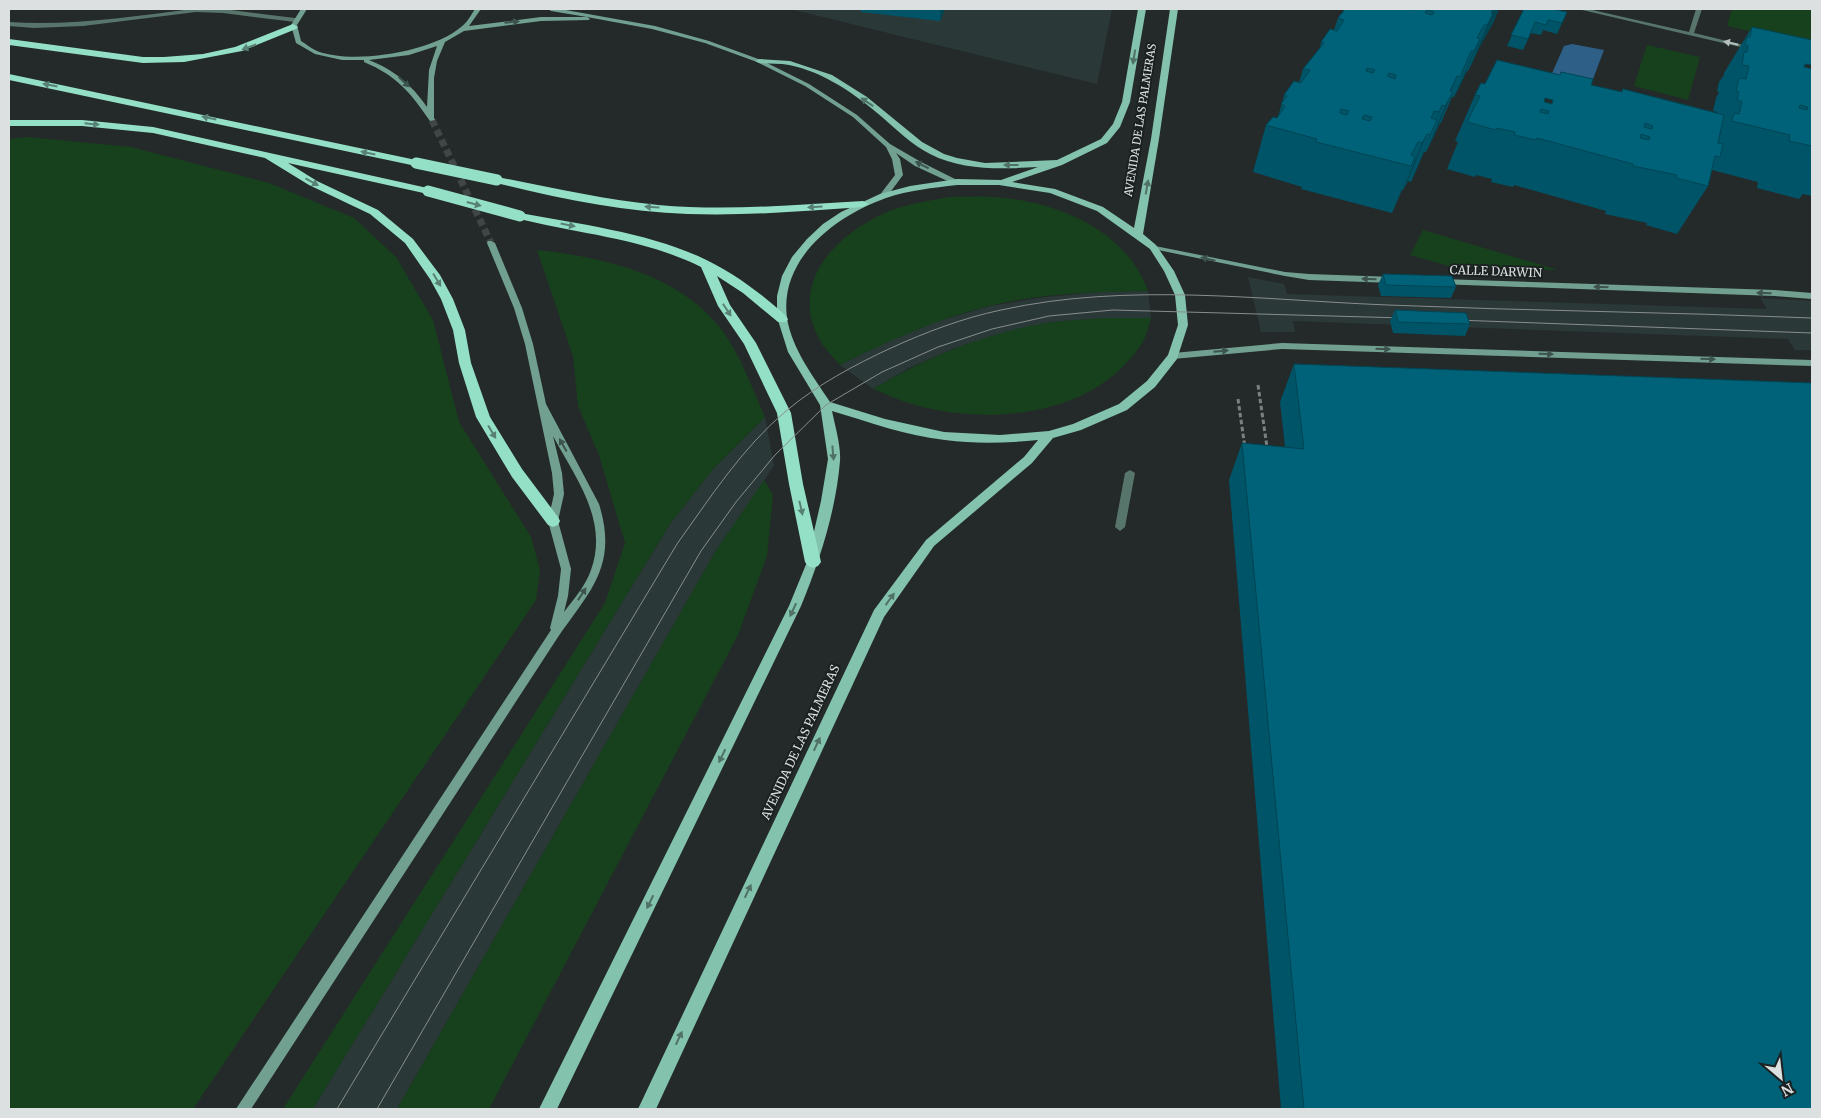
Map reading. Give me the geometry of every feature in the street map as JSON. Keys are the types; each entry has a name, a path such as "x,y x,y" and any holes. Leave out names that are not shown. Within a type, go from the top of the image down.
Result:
{"highway":[{"path":"9,42 144,60 166,60 223,54 250,47 294,23"},
{"path":"9,77 497,180 629,205 706,211 792,209 863,204"},
{"path":"9,123 82,124 153,130 428,191 520,216 599,232 680,254 707,266 755,294 782,319"},
{"path":"270,156 313,184 374,212 410,241 436,278 447,299 459,330 465,362 483,416 517,473 553,521"},
{"path":"707,266 724,306 750,343 784,412 796,484 813,562"}],"main road":[{"name":"AVENIDA DE LAS PALMERAS","path":"999,182 1059,163 1104,141 1117,125 1126,102 1142,9"},
{"name":"AVENIDA DE LAS PALMERAS","path":"1138,235 1154,148 1174,9"},
{"path":"759,61 788,62 816,71 848,88 878,109 924,148 943,157 989,165 1059,163"},
{"path":"548,1109 795,606 813,562 828,501 834,459 826,405 796,358 782,319 780,296 794,259 819,230 863,204 883,196 920,187 957,182 999,182 1052,191 1100,209 1153,247 1170,271 1180,295 1183,325 1173,356 1151,384 1123,407 1077,427 1049,435 1000,439 944,436 885,423 826,405"},
{"name":"AVENIDA DE LAS PALMERAS","path":"647,1109 879,614 930,543 1028,460 1049,435"}],"street":[{"path":"9,24 42,28 82,26 204,9"},
{"path":"304,9 294,23 297,40 311,51 334,57 362,59 390,57 418,51 442,42 463,29 475,17 478,9"},
{"path":"551,9 671,32 707,42 759,61 807,85 855,116 888,145 918,164 957,182"},
{"path":"1581,9 1756,49"},
{"path":"1692,34 1699,9"},
{"path":"182,11 223,11 294,23"},
{"path":"463,29 541,19 598,19"},
{"path":"362,59 386,68 401,79 416,94 432,120 430,73 433,58 442,42"},
{"path":"883,196 899,175 896,159 888,145"},
{"path":"491,243 518,308 529,344 544,406 559,494 553,521 566,569 563,596 554,634"},
{"path":"1153,247 1285,274 1309,277 1398,280"},
{"name":"CALLE DARWIN","path":"1428,281 1775,293 1812,296"},
{"path":"1173,356 1282,346 1812,363"},
{"path":"242,1109 554,634 583,594 596,570 602,542 600,521 590,491 561,442 544,406"},
{"path":"1120,527 1130,473"}],"path":[{"path":"1258,385 1267,448"},
{"path":"1238,400 1246,455"}],"shaded area":[{"path":"790,9 1112,9 1097,84"},
{"path":"1248,277 1284,284 1287,294 1767,309 1760,298 1812,301 1812,350 1795,350 1788,339 1293,321 1295,332 1261,332"},
{"path":"1148,291 1151,318 1107,318 1052,322 1006,333 955,348 909,368 873,389 840,365 935,322 990,306 1045,297 1101,292"},
{"path":"765,417 774,466 715,552 397,1109 313,1109 670,524 714,468"}],"green space":[{"path":"1732,9 1812,9 1812,45 1727,26"},
{"path":"1647,45 1700,57 1688,100 1634,86"},
{"path":"27,137 131,147 269,183 354,218 396,257 433,320 459,422 531,537 540,570 536,600 193,1109 9,1109 9,139"},
{"path":"950,197 1013,199 1061,211 1083,221 1104,234 1123,250 1137,269 1148,291 1048,296 989,306 913,331 840,365 822,344 812,323 810,303 812,284 820,266 832,250 864,224 899,208"},
{"path":"1423,230 1555,270 1452,267 1410,255"},
{"path":"537,250 562,253 613,264 638,272 684,294 704,310 728,338 765,417 714,468 670,524 313,1109 283,1109 605,603 625,543 599,455 578,406 573,356"},
{"path":"1107,318 1151,318 1142,343 1121,369 1097,387 1071,400 1042,409 1012,414 981,415 951,412 917,405 873,389 915,366 983,338 1053,322"},
{"path":"764,480 773,495 767,556 738,635 489,1109 397,1109 715,552"}],"water":[{"path":"1572,44 1604,50 1587,95 1549,80 1564,46"}],"building":[{"path":"1345,9 1493,9 1491,13 1493,14 1487,25 1484,25 1477,38 1480,39 1474,51 1471,51 1460,77 1457,76 1450,91 1453,92 1445,106 1442,105 1439,112 1434,111 1431,118 1437,120 1430,135 1427,134 1422,143 1418,142 1411,155 1415,157 1411,166 1316,142 1317,139 1266,125 1273,117 1277,118 1285,106 1281,104 1287,96 1284,95 1294,81 1301,83 1310,70 1303,69 1324,43 1321,42 1330,29 1337,31 1344,20 1338,18","holes":["1427,10 1434,12 1432,15 1425,13","1367,68 1375,70 1373,73 1366,71","1389,73 1396,75 1395,79 1387,76","1341,109 1349,111 1347,115 1340,113","1364,115 1372,117 1370,121 1362,119"]},
{"path":"1524,9 1552,9 1567,12 1562,23 1548,20 1546,25 1535,22 1528,39 1511,35"},
{"path":"1752,27 1812,40 1812,65 1805,64 1804,67 1812,69 1812,146 1789,141 1790,135 1732,121 1734,113 1739,114 1742,102 1737,100 1739,92 1736,91 1739,78 1746,79 1749,66 1742,65 1744,52 1747,52 1748,46 1745,45 1747,37 1750,37","holes":["1800,105 1808,107 1807,110 1799,108"]},
{"path":"1497,60 1560,75 1561,72 1593,79 1591,85 1622,92 1623,89 1724,115 1718,143 1723,144 1720,157 1715,156 1708,186 1676,178 1677,175 1633,166 1633,164 1537,138 1536,140 1514,135 1515,132 1497,128 1496,130 1467,122 1480,96 1475,95 1481,83 1485,84","holes":["1545,98 1553,100 1552,104 1544,102","1541,109 1549,111 1548,114 1540,112","1645,123 1653,126 1652,129 1644,127","1641,134 1650,137 1649,140 1640,138"]},
{"path":"1383,274 1452,276 1456,287 1386,285"},
{"path":"1395,310 1466,313 1470,324 1398,322"},
{"path":"1294,364 1812,383 1812,1109 1304,1109 1242,443 1304,449"}],"tunnel":[{"path":"432,120 491,243"}],"tram line":[{"path":"337,1109 677,544 727,474 770,425 810,393 850,369 918,336 973,317 1049,302 1097,297 1194,295 1441,307 1812,318"},
{"path":"377,1109 701,551 736,502 775,455 826,405 882,372 938,347 992,329 1049,316 1113,310 1404,318"},
{"path":"1456,320 1812,333"}]}
